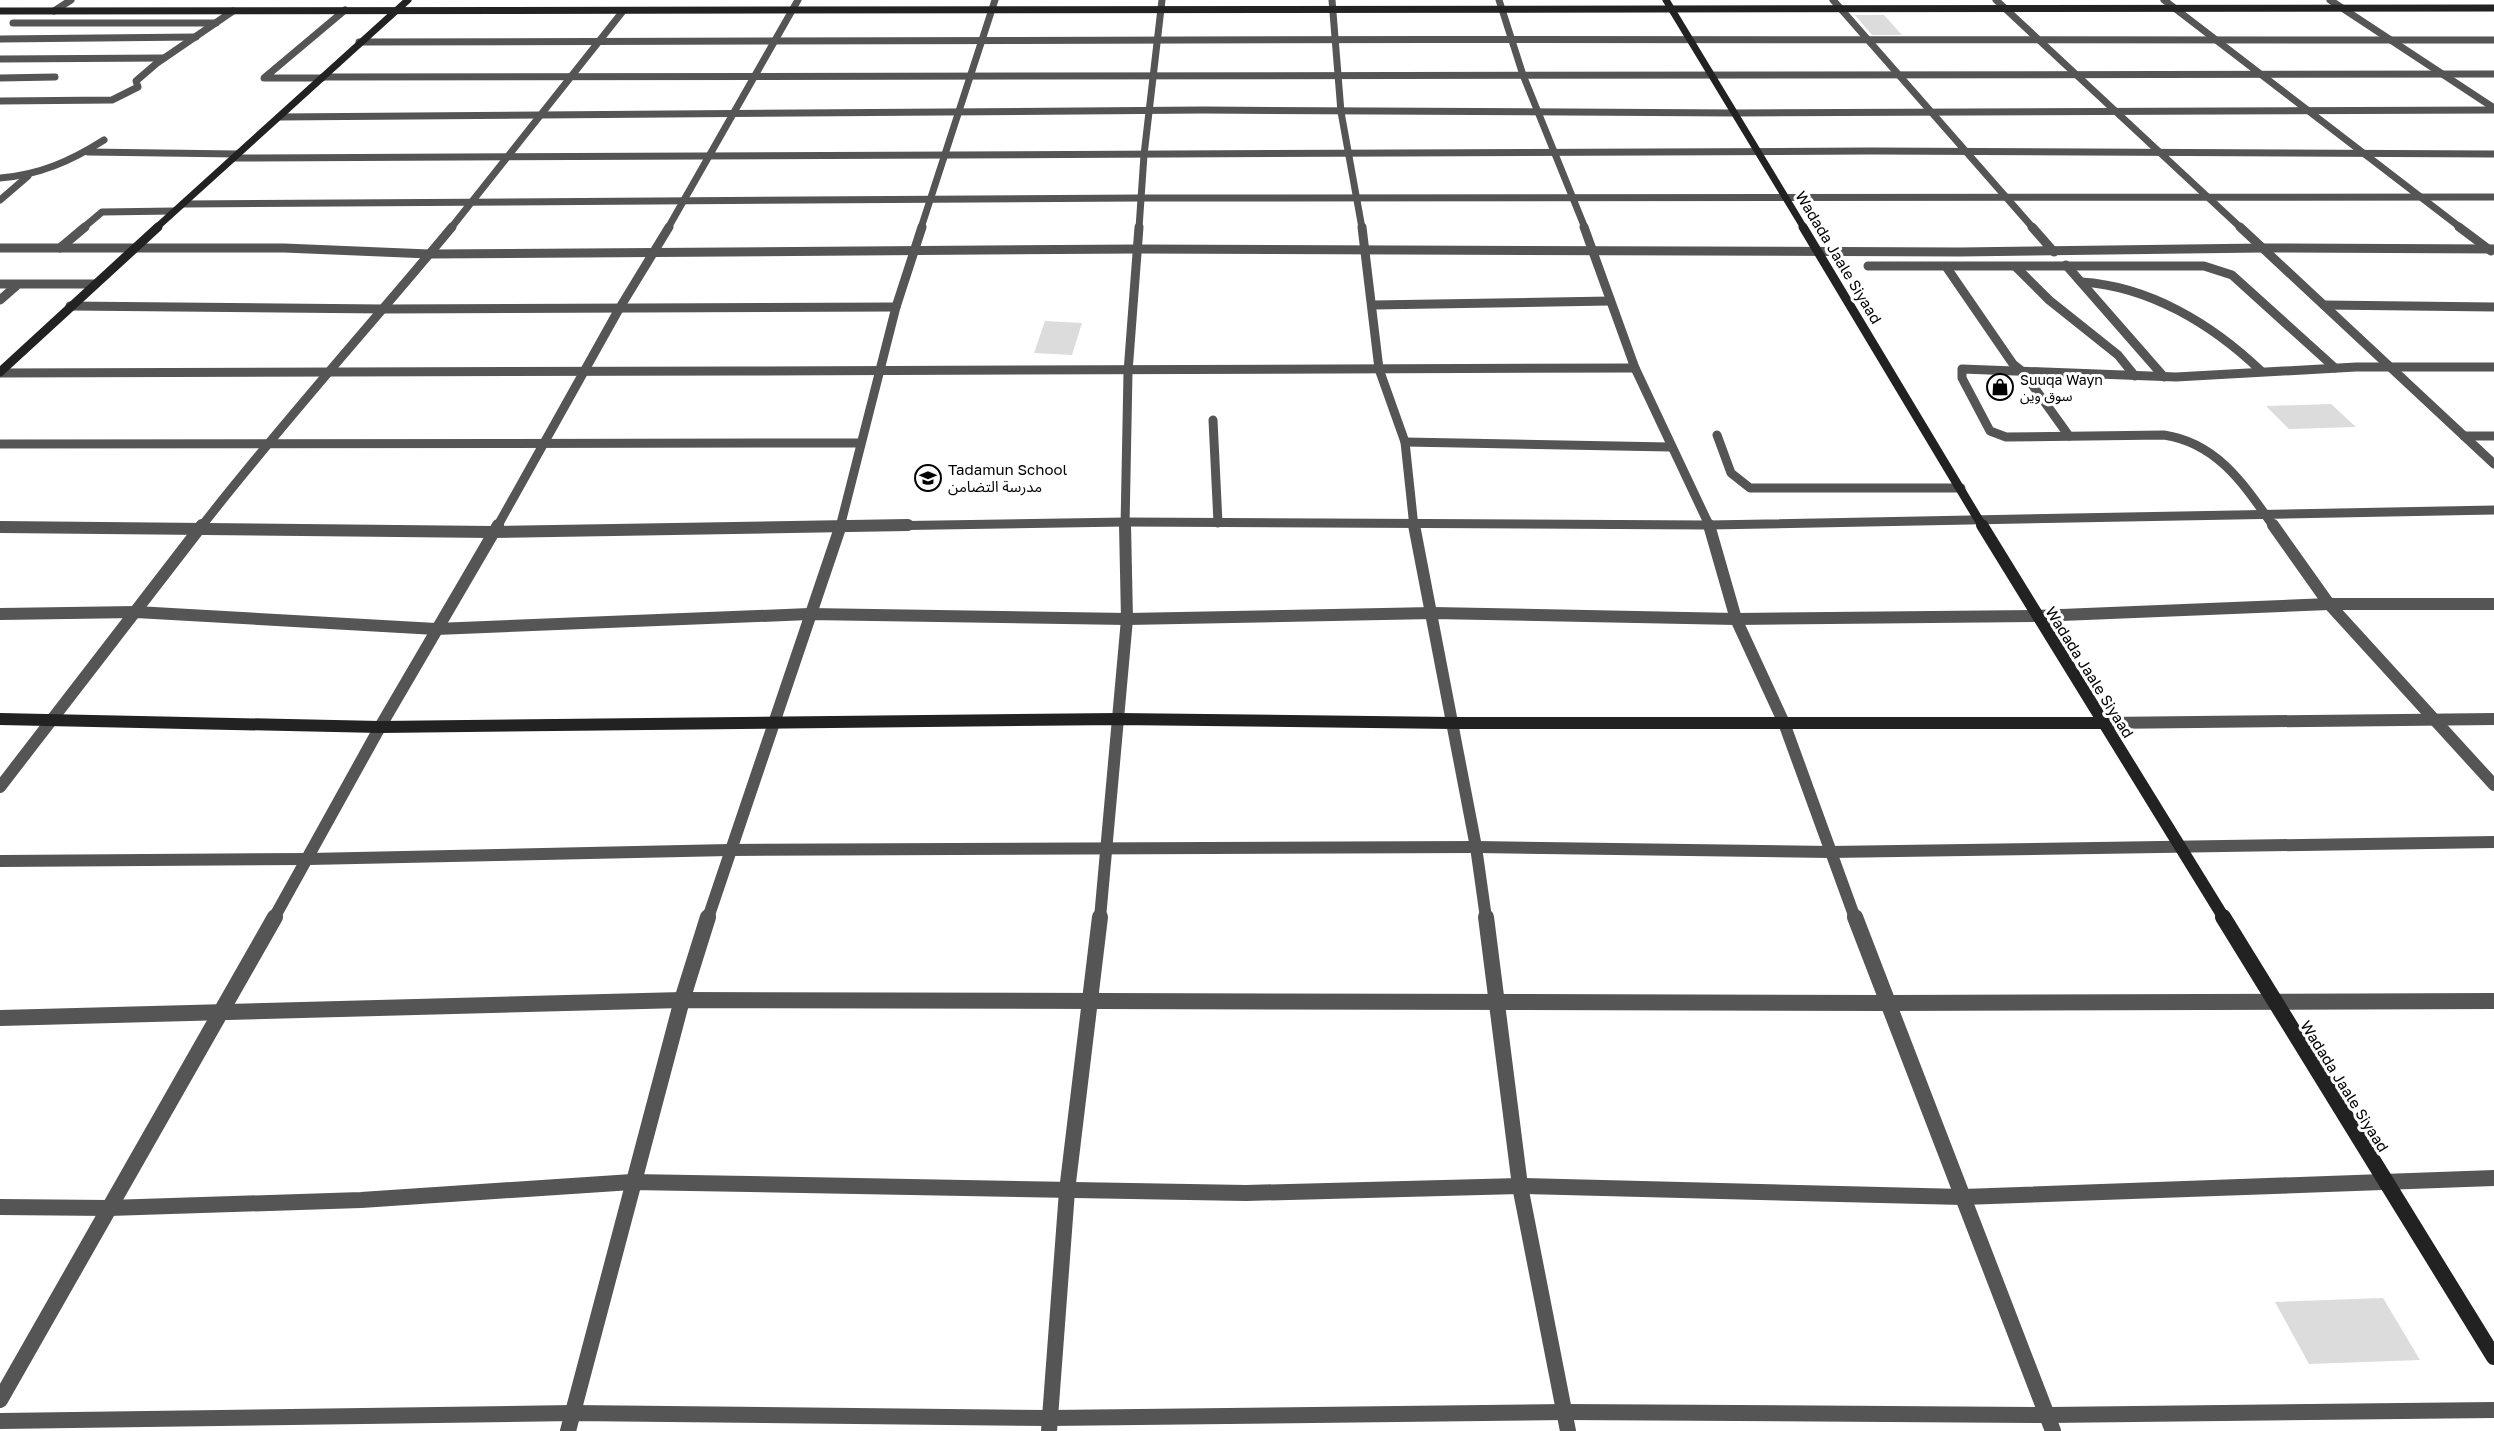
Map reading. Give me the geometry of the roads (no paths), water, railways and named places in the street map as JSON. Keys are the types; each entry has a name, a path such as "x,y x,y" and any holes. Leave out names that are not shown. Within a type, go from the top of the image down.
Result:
{"street":[{"path":"54,10 71,0"},
{"path":"219,11 236,0"},
{"path":"0,373 70,306 408,0"},
{"path":"1833,0 2164,377"},
{"path":"1996,0 2494,464"},
{"path":"2164,0 2212,40 2492,251"},
{"path":"2330,0 2494,109"},
{"path":"216,23 11,25 3,11 623,11 795,5 993,4 1669,5 1840,9 2494,8"},
{"path":"568,1431 682,1000 772,721 841,524 896,307 960,114 993,4"},
{"path":"1334,4 1341,112 1366,250 1379,369 1405,442 1414,525 1433,613 1476,847 1498,1001 1520,1186 1568,1431"},
{"path":"0,1400 218,1014 309,859 380,727 546,443 619,309 655,252 795,5"},
{"path":"1049,1424 1067,1191 1108,849 1127,619 1125,522 1128,372 1140,198 1159,41 1161,5"},
{"path":"1501,5 1523,75 1574,198 1635,368 1670,447 1709,525 1736,619 1784,723 1886,1003 2051,1423"},
{"name":"Wadada Jaale Siyaad","path":"1669,5 2037,616 2494,1357"},
{"path":"345,10 264,78 1897,73 2494,74"},
{"path":"0,101 112,100 138,87 136,81 233,11"},
{"path":"0,787 267,442 331,372 474,201 623,11"},
{"path":"0,39 196,37"},
{"path":"359,42 1513,39 1690,41 2037,38 2494,40"},
{"path":"0,59 165,58"},
{"path":"0,78 55,77"},
{"path":"279,117 1151,111 1932,113 2494,109"},
{"path":"0,178 28,176 65,165 104,140"},
{"path":"88,152 235,156 508,158 1760,153 2494,154"},
{"path":"0,200 28,176"},
{"path":"183,204 1140,198 1787,200 2206,196 2494,197"},
{"path":"60,248 102,212 174,211"},
{"path":"0,248 284,248 429,254 1137,249 1592,252 2262,248 2492,251"},
{"path":"1868,266 2068,268 2204,266 2232,275 2335,368"},
{"path":"2016,267 2049,300 2118,355 2135,376"},
{"path":"1947,268 2013,364 2023,372 2069,436"},
{"path":"2081,282 2118,286 2150,299 2218,337 2261,371"},
{"path":"0,285 95,284"},
{"path":"0,300 16,286"},
{"path":"1373,305 1610,301"},
{"path":"70,306 384,309 896,307"},
{"path":"2324,306 2494,307"},
{"path":"2494,367 2335,368 2164,377 1962,369 1962,378 1990,431 2006,437 2164,435 2185,438 2234,471 2330,604 2494,785"},
{"path":"0,373 586,370 1128,372 1635,368"},
{"path":"1214,420 1218,523"},
{"path":"1717,435 1731,476 1740,484 1750,488 1961,488"},
{"path":"2464,436 2494,436"},
{"path":"1405,442 1670,447"},
{"path":"0,444 860,443"},
{"path":"0,527 492,532 841,524 1125,522 1414,525 1556,522 1709,525 2494,510"},
{"path":"0,614 136,612 436,629 809,614 1127,619 1433,613 1736,619 2037,616 2330,604 2494,604"},
{"path":"0,720 380,727 1118,719 1452,723 2104,723 2494,719"},
{"path":"0,861 309,859 729,850 1476,847 1830,852 2494,842"},
{"path":"0,1018 682,1000 1886,1003 2494,1000"},
{"path":"0,1207 109,1208 361,1200 632,1182 1246,1193 1520,1186 1963,1197 2385,1180 2494,1178"},
{"path":"0,1421 573,1413 1049,1424 1565,1412 2051,1423 2494,1410"}],"place":[{"name":"Suuqa Wayn سوق وين","path":"2000,387"},
{"name":"Tadamun School مدرسة التضامن","path":"928,478"}]}
